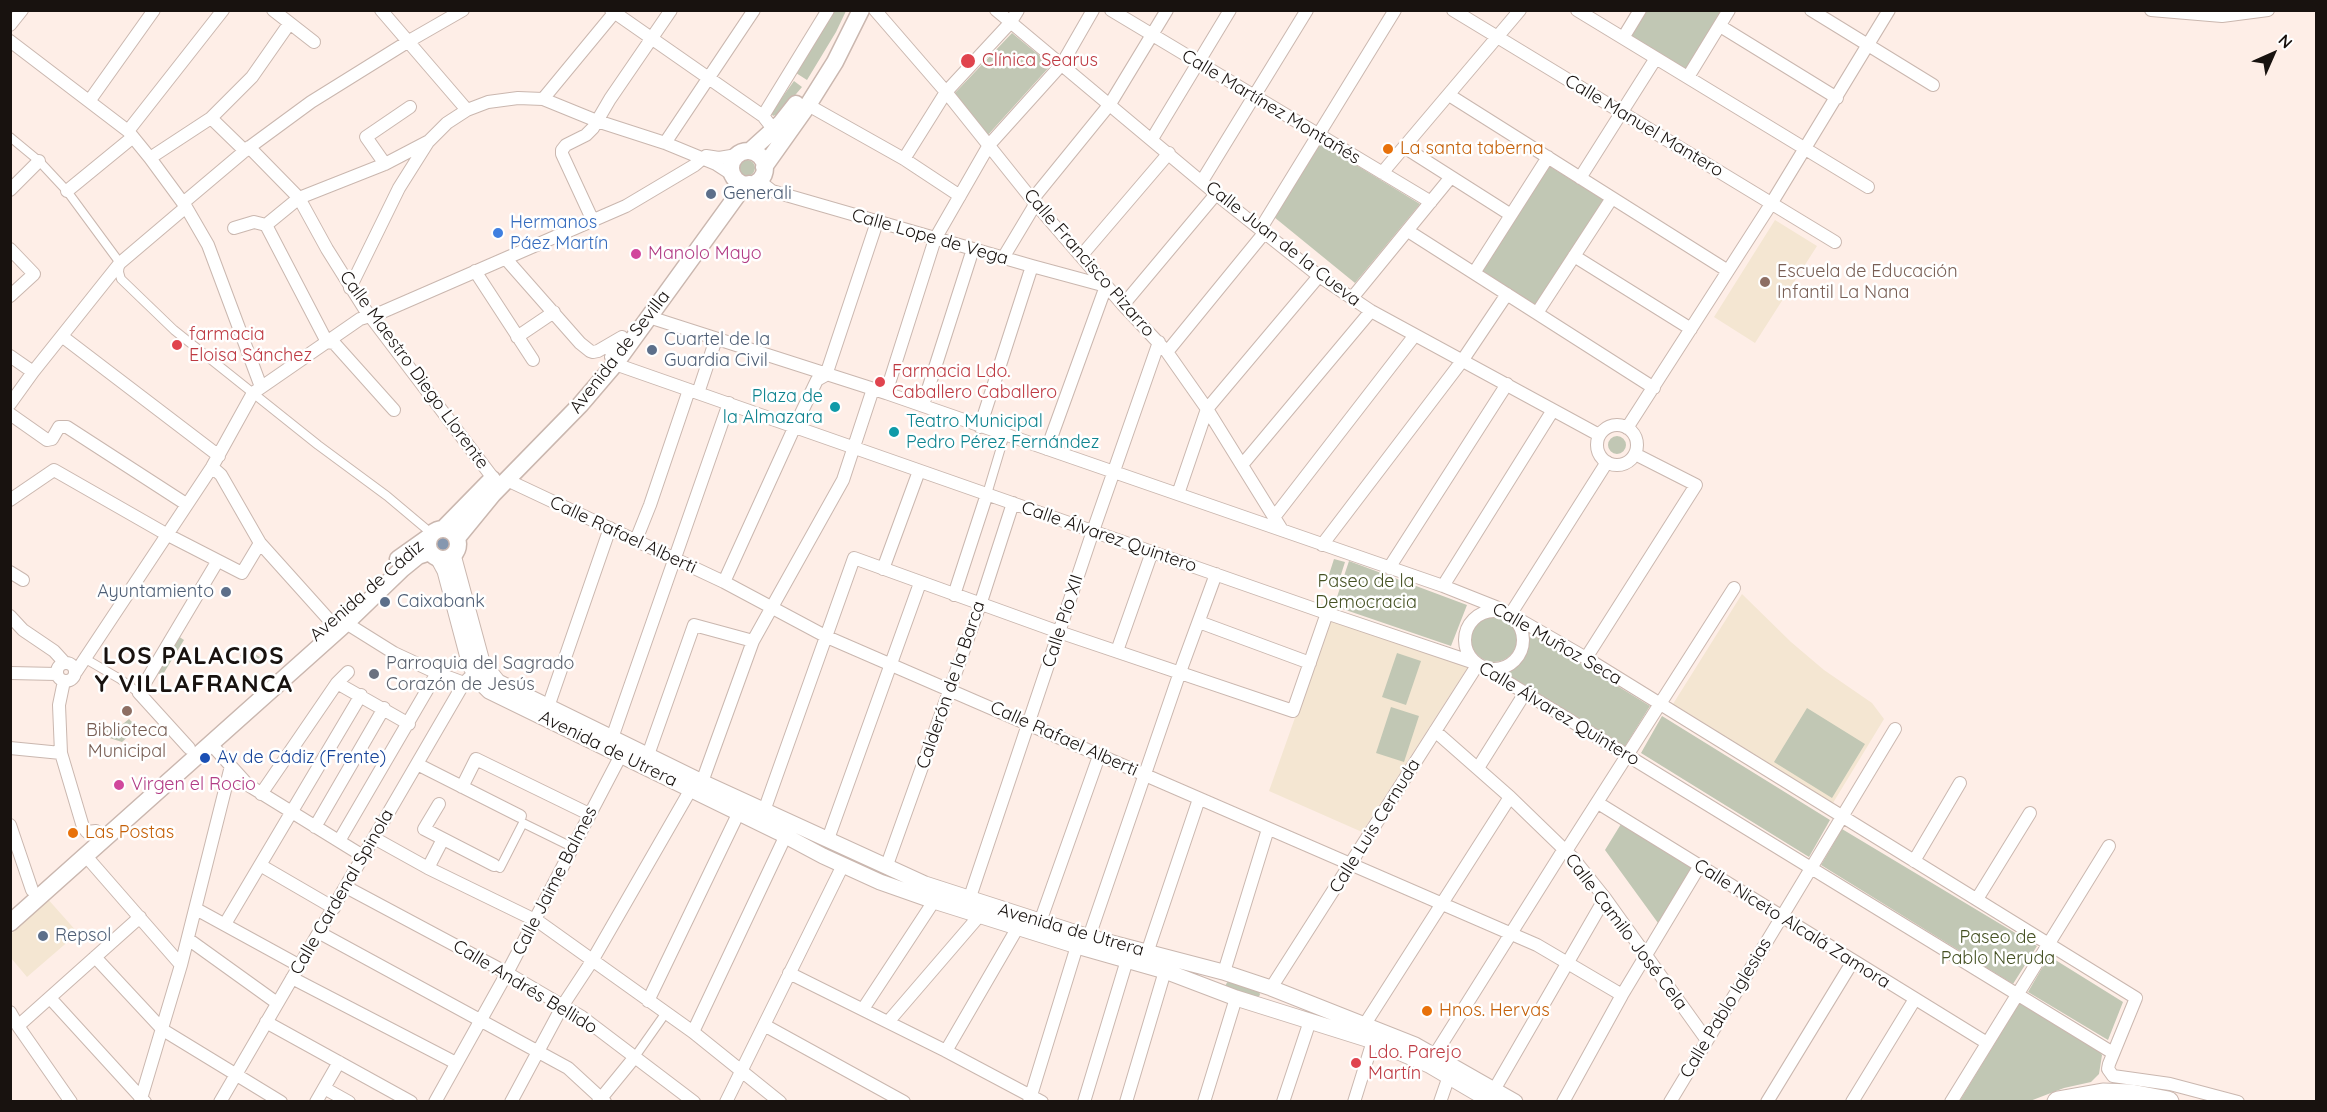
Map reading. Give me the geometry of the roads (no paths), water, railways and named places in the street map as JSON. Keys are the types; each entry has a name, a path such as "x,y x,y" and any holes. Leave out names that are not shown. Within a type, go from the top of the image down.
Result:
{"highway":[{"path":"2058,1101 2103,1094 2132,1095 2168,1101"},
{"path":"2089,1101 2137,1101"}],"main road":[{"path":"743,153 760,157 748,177 731,164 743,153 774,130 788,115 809,85 851,10"},
{"name":"Avenida de Sevilla","path":"437,544 452,531 457,538 500,479 580,405 615,364 741,190 748,177 808,105 835,62 861,10"},
{"name":"Avenida de Sevilla","path":"437,544 500,479 572,399 622,337 730,189 748,177"},
{"name":"Avenida de Cádiz","path":"10,923 211,744 338,622 396,562 437,544"},
{"name":"Avenida de Cádiz","path":"10,910 189,748 338,622"}],"street":[{"path":"10,25 22,10"},
{"path":"90,100 154,10"},
{"path":"67,191 131,134 223,10"},
{"path":"273,10 314,42"},
{"path":"381,10 466,110"},
{"path":"10,404 120,263 247,149 311,102 463,10"},
{"path":"592,221 561,152 566,145 590,132 671,10"},
{"path":"665,143 754,10"},
{"path":"763,116 828,10"},
{"name":"Calle Francisco Pizarro","path":"875,10 946,92 1034,202 1106,286 1163,347 1207,409 1282,530"},
{"name":"Calle Juan de la Cueva","path":"996,10 1216,194 1319,276 1371,311 1599,435"},
{"path":"904,159 946,92 1010,22 1018,10"},
{"path":"886,393 935,239 989,145 1062,64 1093,10"},
{"name":"Calle Martínez Montañés","path":"1111,10 1431,202"},
{"path":"1003,258 1033,208 1036,195 1110,104 1167,10"},
{"path":"1152,139 1230,10"},
{"path":"1202,181 1306,10"},
{"name":"Calle Pío XII","path":"969,900 1113,472 1163,347 1263,230 1395,10"},
{"name":"Calle Manuel Mantero","path":"1453,10 1835,242"},
{"path":"1382,173 1520,10"},
{"path":"1577,10 1868,187"},
{"path":"1623,38 1640,10"},
{"path":"1688,77 1730,10"},
{"path":"1811,10 1934,85"},
{"path":"1627,428 1771,204 1889,10"},
{"path":"2151,10 2222,16 2268,10"},
{"path":"543,99 612,12 763,116 774,130"},
{"path":"150,158 211,118 252,77 289,24"},
{"path":"1720,26 1837,98"},
{"path":"10,41 90,100 131,134 184,205 211,252 257,390"},
{"path":"1580,178 1656,58"},
{"path":"1449,95 1728,271"},
{"path":"350,288 399,188 429,141 447,123 466,110 488,102 518,98 543,99 698,157 722,158 743,153"},
{"path":"808,105 904,159 960,196"},
{"path":"385,164 366,137 410,107"},
{"name":"Calle Maestro Diego Llorente","path":"211,118 299,198 350,288 370,316 500,479"},
{"path":"10,137 39,161 67,191 120,263 119,274 122,281 174,330 257,390 387,496 437,544"},
{"path":"266,225 299,198 385,164 429,141"},
{"path":"1404,147 1511,215"},
{"path":"1081,256 1169,153"},
{"path":"10,673 72,680 84,658 215,462 257,390 360,319 506,259 626,206 698,157"},
{"name":"Calle Lope de Vega","path":"698,157 748,177 772,190 935,239 1106,286"},
{"path":"1474,273 1548,157"},
{"path":"10,190 39,161"},
{"path":"1352,298 1451,177"},
{"path":"1123,305 1216,194"},
{"path":"1537,313 1612,198"},
{"path":"234,228 254,222 266,225 327,342 334,344 341,351 394,410"},
{"path":"724,582 817,381 826,375 877,222"},
{"path":"1408,231 1654,388"},
{"path":"10,249 34,274 10,296"},
{"path":"923,405 973,249"},
{"path":"1574,256 1691,329"},
{"path":"506,259 580,343 593,352 622,337"},
{"path":"980,427 1032,266"},
{"path":"475,271 532,360"},
{"path":"1178,494 1207,409 1319,276"},
{"path":"1047,449 1106,286"},
{"path":"1322,544 1462,361 1507,294"},
{"path":"1242,465 1371,311"},
{"path":"518,337 554,312"},
{"name":"Calle Muñoz Seca","path":"649,317 923,405 980,427 1443,586 1501,609 1586,658 2136,998 2113,1053"},
{"path":"1275,516 1415,335"},
{"path":"63,337 215,462 260,543 338,622 394,653 437,673 469,678"},
{"path":"615,364 611,357 622,337"},
{"path":"636,540 716,339"},
{"path":"10,356 33,372"},
{"name":"Calle Álvarez Quintero","path":"615,364 1478,664 2113,1053"},
{"path":"1389,568 1506,384"},
{"path":"511,1101 563,1005 592,961 696,786 753,641 843,480 873,389"},
{"path":"612,738 729,403"},
{"path":"1443,586 1553,410"},
{"path":"10,414 47,440 52,439 59,428 67,428 186,504"},
{"path":"1609,426 1627,428 1637,442 1635,454 1631,459 1619,465 1607,462 1597,447 1599,435 1609,426"},
{"path":"954,595 1005,434"},
{"path":"1586,658 1696,485 1635,454"},
{"path":"1510,615 1607,462"},
{"path":"10,500 54,470 217,562 242,573 260,543"},
{"path":"883,569 919,471"},
{"name":"Calle Rafael Alberti","path":"500,479 724,582 827,637 1351,866 1511,933 1537,945 1622,995"},
{"name":"Calderón de la Barca","path":"888,866 981,602 1013,503"},
{"path":"548,707 610,528"},
{"name":"Avenida de Utrera","path":"437,544 469,678 489,691 621,755 764,811 925,884 1040,922 1127,960 1268,1007"},
{"name":"Avenida de Utrera","path":"437,544 484,666 498,682 648,755 738,812 823,856 880,882 934,901 1018,927 1147,953 1224,972 1272,988"},
{"path":"1117,651 1152,552"},
{"path":"764,811 854,558 1059,632 1293,711 1327,613"},
{"path":"139,693 217,562"},
{"path":"10,572 23,580"},
{"path":"789,974 946,1051 1034,1100 1083,941 1216,574"},
{"path":"823,856 821,848 828,839 920,583"},
{"path":"1431,1060 1565,850 1629,756 1734,588"},
{"path":"1491,610 1510,615 1517,621 1523,633 1519,655 1514,662 1502,668 1488,668 1478,664 1466,646 1466,631 1470,622 1482,613 1491,610"},
{"path":"10,615 23,630 54,651 65,663 73,665 76,672"},
{"path":"1199,622 1310,663"},
{"path":"648,755 694,625 753,641"},
{"path":"84,658 139,693 189,748"},
{"path":"65,663 60,665 61,753 82,828 87,832 96,831"},
{"name":"Calle Luis Cernuda","path":"1272,988 1478,664"},
{"path":"261,794 337,683 348,672"},
{"path":"339,841 437,673"},
{"name":"Calle Cardenal Spinola","path":"220,1101 469,678"},
{"path":"337,683 409,724"},
{"path":"1478,768 1525,693"},
{"path":"225,924 361,695"},
{"path":"315,827 384,708"},
{"name":"Calle Pablo Iglesias","path":"1674,1100 1706,1039 1894,729"},
{"name":"Calle Camilo José Cela","path":"1435,731 1510,797 1565,850 1605,898 1706,1039"},
{"path":"211,744 248,785 363,856"},
{"path":"10,748 61,753"},
{"path":"462,788 477,754 589,814"},
{"name":"Calle Jaime Balmes","path":"435,1101 482,1020 621,755"},
{"path":"1040,922 1100,756"},
{"path":"417,764 520,816"},
{"path":"142,1101 196,909 231,766"},
{"path":"1914,861 1960,783"},
{"path":"1365,1024 1510,797"},
{"path":"1147,953 1199,799"},
{"name":"Calle Niceto Alcalá Zamora","path":"1598,803 1987,1043"},
{"path":"438,804 424,829 500,868 523,823 572,847"},
{"path":"648,1001 738,812"},
{"path":"1977,899 2030,813"},
{"path":"10,825 32,890"},
{"path":"1213,988 1214,978 1224,972 1268,830"},
{"path":"693,1032 786,836"},
{"path":"374,838 428,868 534,920 693,1032 740,1072 780,1101"},
{"path":"428,868 443,839"},
{"path":"1952,1101 2109,846"},
{"path":"85,855 181,965"},
{"path":"726,1101 843,865"},
{"path":"260,866 334,908"},
{"path":"880,882 888,866"},
{"path":"1563,1101 1645,955 1700,867"},
{"name":"Calle Andrés Bellido","path":"346,886 563,1005 694,1101"},
{"path":"1493,1096 1605,898"},
{"path":"863,1009 934,901"},
{"path":"196,909 300,966"},
{"path":"888,1022 980,915"},
{"path":"14,1023 50,998 140,917"},
{"path":"946,1051 1018,927"},
{"path":"320,933 568,1068 601,1100 665,1014"},
{"path":"188,939 277,1003"},
{"path":"95,957 163,1029 282,1101"},
{"path":"1084,1101 1127,960"},
{"path":"1767,1101 1853,961"},
{"path":"1126,1101 1165,971"},
{"path":"292,978 456,1063"},
{"path":"1272,988 1275,997 1268,1007 1431,1060 1493,1096"},
{"path":"1272,988 1415,1045 1449,1076 1493,1096 1515,1101"},
{"path":"50,998 142,1101"},
{"path":"1204,1101 1236,998"},
{"path":"1852,1101 1915,999"},
{"path":"10,1012 14,1023 66,1100"},
{"path":"1283,1101 1310,1021"},
{"path":"266,1022 411,1101"},
{"path":"764,1025 904,1101"},
{"path":"1354,1101 1373,1041"},
{"path":"2113,1053 2108,1069 2113,1076 2170,1084 2238,1101"},
{"path":"316,1101 339,1062"},
{"path":"1440,1101 1449,1076"},
{"path":"324,1088 349,1101"}],"water":[{"path":"440,536 446,536 450,543 446,550 440,550 436,546 436,540"}],"place":[{"name":"Clínica Searus","path":"968,61"},
{"name":"La santa taberna","path":"1388,149"},
{"name":"Generali","path":"711,194"},
{"name":"Hermanos Páez Martín","path":"498,233"},
{"name":"Manolo Mayo","path":"636,254"},
{"name":"Escuela de Educación Infantil La Nana","path":"1765,282"},
{"name":"farmacia Eloisa Sánchez","path":"177,345"},
{"name":"Cuartel de la Guardia Civil","path":"652,350"},
{"name":"Farmacia Ldo. Caballero Caballero","path":"880,382"},
{"name":"Plaza de la Almazara","path":"835,407"},
{"name":"Teatro Municipal Pedro Pérez Fernández","path":"894,432"},
{"name":"Ayuntamiento","path":"226,592"},
{"name":"Caixabank","path":"385,602"},
{"name":"Parroquia del Sagrado Corazón de Jesús","path":"374,674"},
{"name":"Biblioteca Municipal","path":"127,711"},
{"name":"Av de Cádiz (Frente)","path":"205,758"},
{"name":"Virgen el Rocio","path":"119,785"},
{"name":"Las Postas","path":"73,833"},
{"name":"Repsol","path":"43,936"},
{"name":"Hnos. Hervas","path":"1427,1011"},
{"name":"Ldo. Parejo Martín","path":"1356,1063"}],"district":[{"name":"LOS PALACIOS Y VILLAFRANCA","path":"194,671"}],"park label":[{"name":"Paseo de la Democracia","path":"1366,592"},
{"name":"Paseo de Pablo Neruda","path":"1998,948"}]}
